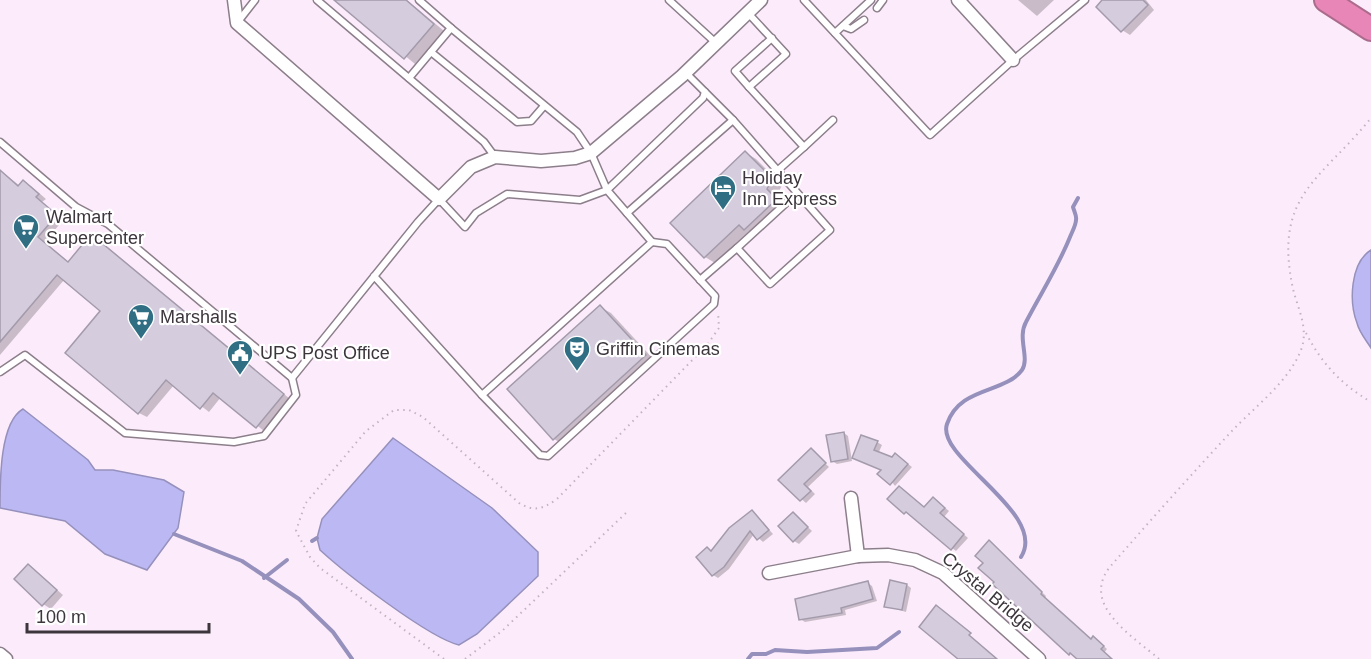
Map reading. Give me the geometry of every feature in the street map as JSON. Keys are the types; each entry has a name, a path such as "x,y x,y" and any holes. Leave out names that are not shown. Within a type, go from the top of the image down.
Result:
{"highway":[{"path":"1326,0 1371,29"}],"street":[{"path":"234,0 237,23 438,199 471,167 495,157 541,161 575,158 591,153 685,72 761,0"},
{"path":"957,0 1013,60"},
{"path":"851,498 858,556"},
{"name":"Crystal Bridge","path":"769,573 858,556 888,555 915,560 944,573 1040,659"},
{"path":"0,654 6,659"}],"lane":[{"path":"237,23 255,0"},
{"path":"317,0 484,142 495,157"},
{"path":"375,276 482,395 540,455 548,456 714,304 715,296 700,279 667,244 652,242 607,190 591,153 577,132 419,0"},
{"path":"669,0 716,43"},
{"path":"835,33 871,0"},
{"path":"877,8 883,0"},
{"path":"809,2 930,135 1013,60 1085,0"},
{"path":"748,13 786,54 749,87"},
{"path":"843,26 851,29 864,20"},
{"path":"409,78 452,27"},
{"path":"772,38 735,72 804,147"},
{"path":"431,52 517,122 531,121 544,106"},
{"path":"685,72 733,120 830,230 770,284 737,248"},
{"path":"292,378 438,199 465,227 476,213 507,194 580,200 607,190 704,98 705,92"},
{"path":"627,213 733,120"},
{"path":"777,171 833,120"},
{"path":"0,142 76,207 108,224 292,378 296,395 264,436 234,442 125,433 25,355 0,372"},
{"path":"700,279 797,193"},
{"path":"482,395 652,242"}],"path":[{"path":"1371,118 1308,185 1292,216 1288,260 1305,332 1319,356 1335,376 1371,402"},
{"path":"444,659 320,568 310,557 296,531 305,504 366,431 394,410 409,410 423,417 519,503 532,510 543,508 556,500 712,340 720,322 714,304"},
{"path":"1159,659 1107,612 1100,595 1104,574 1202,463 1284,377 1301,351 1305,332"},
{"path":"465,659 502,631 627,512"}],"shaded area":[{"path":"1371,250 1371,348 1358,326 1352,294 1355,273 1364,256"},
{"path":"23,409 88,460 95,470 113,470 164,480 184,492 178,528 147,570 105,554 65,521 0,508 1,467 6,438 15,416"},
{"path":"393,438 492,508 538,552 538,576 477,634 459,645 445,640 408,618 348,574 320,550 317,538 322,519"}],"building":[{"path":"334,0 406,0 434,24 404,59"},
{"path":"1102,0 1143,0 1148,5 1121,32 1096,7"},
{"name":"Holiday Inn Express","path":"745,151 772,178 767,189 777,199 744,230 739,225 704,258 670,223"},
{"path":"0,170 18,186 23,180 39,194 36,197 57,215 38,237 68,262 91,234 284,394 256,428 213,393 200,409 166,380 138,414 65,353 100,311 57,275 0,342"},
{"name":"Griffin Cinemas","path":"600,305 646,355 553,440 507,389"},
{"path":"844,432 848,459 831,462 826,435"},
{"path":"861,435 878,441 874,450 892,457 895,453 908,464 890,485 877,474 881,470 852,458"},
{"path":"811,448 826,463 804,484 811,491 800,501 778,480"},
{"path":"899,486 924,507 933,497 945,508 940,513 964,534 951,550 887,499"},
{"path":"752,510 769,530 757,540 750,531 724,567 712,576 696,557 707,547 711,551 729,528"},
{"path":"793,512 808,527 793,542 778,526"},
{"path":"989,540 1042,592 1041,594 1091,639 1093,636 1104,646 1101,649 1112,659 1077,659 1070,653 1069,655 992,584 994,582 978,568 983,563 975,556"},
{"path":"28,564 57,590 42,606 14,579"},
{"path":"890,580 907,584 902,610 884,607"},
{"path":"868,581 873,599 841,608 842,613 799,620 795,599"},
{"path":"936,605 971,633 969,635 997,659 958,659 919,627"}],"waterway":[{"path":"1021,557 1025,540 1020,522 1007,505 957,453 948,438 947,424 953,412 962,403 1005,383 1022,370 1025,360 1024,328 1074,228 1076,215 1073,207 1078,198"},
{"path":"174,534 242,561 299,599 333,632 352,659"},
{"path":"312,541 317,538"},
{"path":"264,578 287,560"},
{"path":"748,659 752,654 766,654 775,650 807,652 877,648 899,632"}],"place":[{"name":"Holiday Inn Express","path":"723,211"},
{"name":"Walmart Supercenter","path":"26,250"},
{"name":"Marshalls","path":"141,340"},
{"name":"Griffin Cinemas","path":"577,372"},
{"name":"UPS Post Office","path":"240,376"}]}
